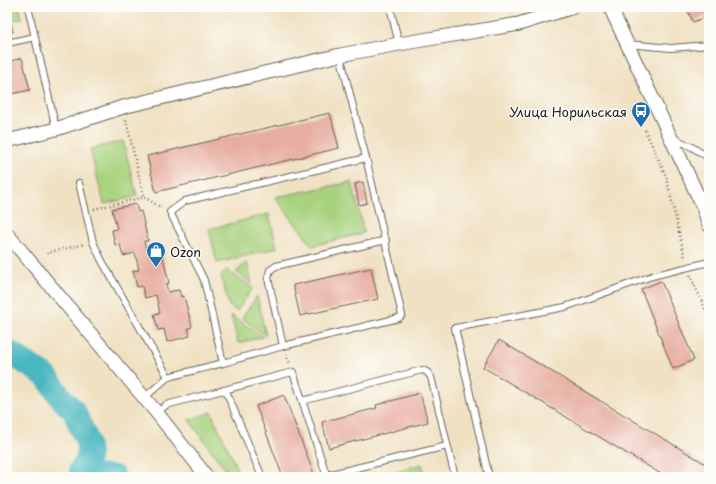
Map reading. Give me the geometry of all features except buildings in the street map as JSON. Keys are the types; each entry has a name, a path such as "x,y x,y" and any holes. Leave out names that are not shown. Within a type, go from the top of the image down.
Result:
{"street":[{"path":"7,141 56,129 123,108 340,55 519,24 573,7"},
{"path":"610,7 703,207 709,225"},
{"path":"7,234 158,413 208,477"}],"lane":[{"path":"28,7 56,129"},
{"path":"390,7 399,44"},
{"path":"7,43 35,37"},
{"path":"627,44 671,48 709,45"},
{"path":"144,398 168,377 284,346 399,318 402,315 386,240 340,55"},
{"path":"671,137 692,147 709,158"},
{"path":"223,363 204,280 170,212 185,201 366,158"},
{"path":"79,183 94,242 102,261 168,377"},
{"path":"284,346 268,278 270,270 276,266 386,240"},
{"path":"489,477 455,328 565,307 652,276 709,262"},
{"path":"302,402 422,370 427,372 431,377 455,477"},
{"path":"158,413 166,405 226,391 293,372 327,476 447,446"},
{"path":"226,391 262,477"}],"path":[{"path":"123,108 144,197"},
{"path":"646,130 666,176 687,268 709,318"},
{"path":"86,210 144,197 170,212"},
{"path":"47,254 76,246"},
{"path":"284,346 293,372"}],"green space":[{"path":"12,7 19,7 22,18 15,20"},
{"path":"123,141 137,196 104,204 90,149"},
{"path":"352,182 364,233 312,246 275,197"},
{"path":"269,214 277,248 217,263 209,229"},
{"path":"247,262 252,284 236,272"},
{"path":"227,270 253,288 237,311 229,306 221,276"},
{"path":"257,296 266,336 242,318"},
{"path":"231,315 263,337 238,343"},
{"path":"211,412 241,477 231,477 189,420"},
{"path":"422,464 426,477 396,477 395,471"}],"waterway":[{"path":"7,352 46,376 62,399 74,411 87,441 89,454 86,464 81,469 84,476 114,477"}],"place":[{"name":"Улица Норильская","path":"641,128"},
{"name":"Ozon","path":"156,268"}]}
